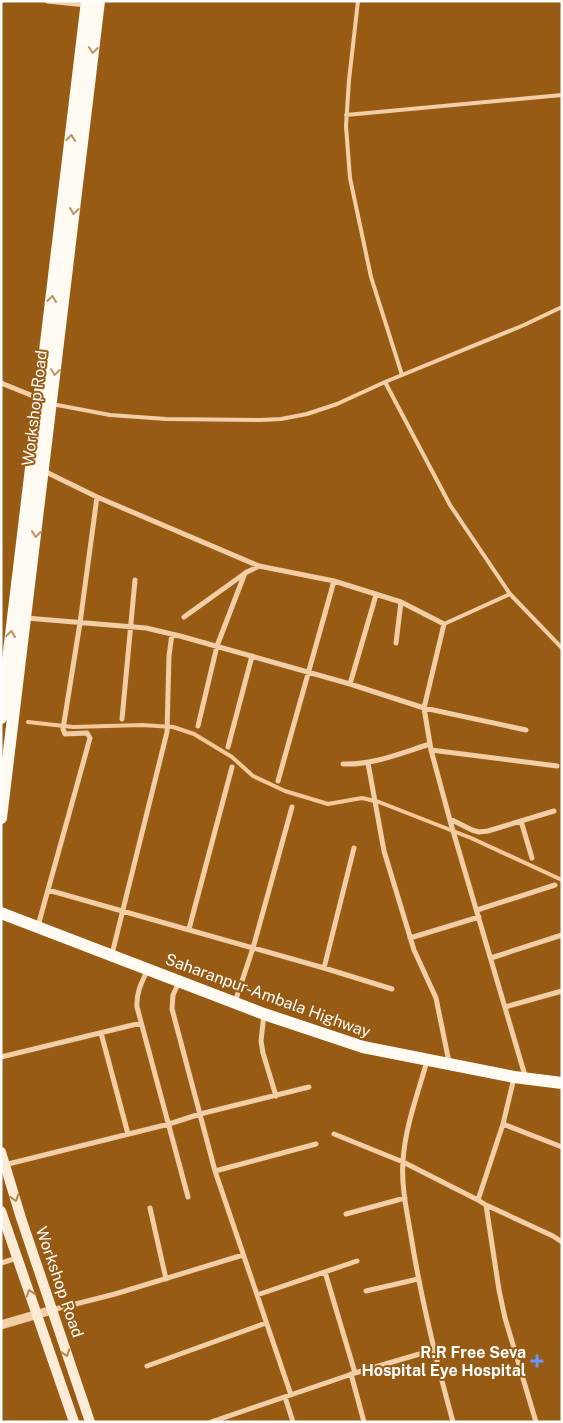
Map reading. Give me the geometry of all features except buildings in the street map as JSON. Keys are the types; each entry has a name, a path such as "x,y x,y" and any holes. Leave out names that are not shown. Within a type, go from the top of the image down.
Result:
{"main road":[{"name":"Workshop Road","path":"1,718 5,657 45,401 93,4"},
{"name":"Workshop Road","path":"1,818 43,471 45,401"},
{"name":"Saharanpur-Ambala Highway","path":"1,913 112,954 264,1014 363,1047 520,1078 562,1083"},
{"name":"Workshop Road","path":"1,1152 3,1165 90,1422"},
{"name":"Workshop Road","path":"1,1211 72,1421"}],"street":[{"path":"47,1 93,4"},
{"path":"1,383 45,401"},
{"path":"43,471 97,497 259,566 334,581 376,594 401,602 444,624 424,708 431,747 456,840 505,1007 520,1078 478,1200"},
{"path":"38,927 90,738 86,733 65,734 63,729 97,497"},
{"path":"184,617 245,573 259,566"},
{"path":"198,726 217,646 245,573"},
{"path":"122,720 135,580"},
{"path":"278,781 307,671 334,581"},
{"path":"350,684 376,594"},
{"path":"396,643 401,602"},
{"path":"26,618 131,627 172,634 307,671 424,708 526,730"},
{"path":"112,954 169,722 169,656 172,634"},
{"path":"228,746 252,656"},
{"path":"342,764 368,763 431,747 557,766"},
{"path":"368,763 384,850 417,958 436,998 449,1065"},
{"path":"189,929 232,767"},
{"path":"235,1002 253,948 292,807"},
{"path":"451,821 479,832 554,811"},
{"path":"520,820 532,858"},
{"path":"324,968 354,848"},
{"path":"477,910 555,885"},
{"path":"48,890 189,929 392,989"},
{"path":"410,938 479,917"},
{"path":"491,958 562,935"},
{"path":"148,969 136,998 188,1197"},
{"path":"179,981 173,995 172,1009 215,1171 266,1322 288,1396 293,1422"},
{"path":"505,1007 562,991"},
{"path":"264,1014 261,1031 262,1047 276,1096"},
{"path":"1,1057 141,1023"},
{"path":"101,1032 128,1134"},
{"path":"427,1061 406,1138 403,1162 405,1198 418,1279 433,1350 453,1422"},
{"path":"3,1165 309,1087"},
{"path":"503,1124 562,1147"},
{"path":"334,1134 403,1162 562,1242"},
{"path":"215,1171 316,1144"},
{"path":"346,1214 405,1198"},
{"path":"486,1205 501,1300 536,1422"},
{"path":"150,1208 166,1279"},
{"path":"1,1325 115,1294 244,1255"},
{"path":"1,1263 18,1258"},
{"path":"257,1295 357,1262"},
{"path":"325,1272 353,1373 364,1422"},
{"path":"366,1291 418,1279"},
{"path":"147,1366 266,1322"},
{"path":"211,1422 353,1373 433,1350"}],"lane":[{"path":"358,1 348,80 346,116 346,135 352,187 371,277 402,375"},
{"path":"346,116 562,95"},
{"path":"45,401 110,415 166,419 281,419 307,414 337,404 562,307"},
{"path":"385,382 450,506 510,594 562,648"},
{"path":"444,624 510,594"}],"waterway":[{"path":"28,722 73,727 142,725 173,727 194,734 232,757 253,776 285,791 328,804 362,798 379,802 471,838 562,880"}],"place":[{"name":"R.R Free Seva Hospital Eye Hospital","path":"537,1361"}]}
